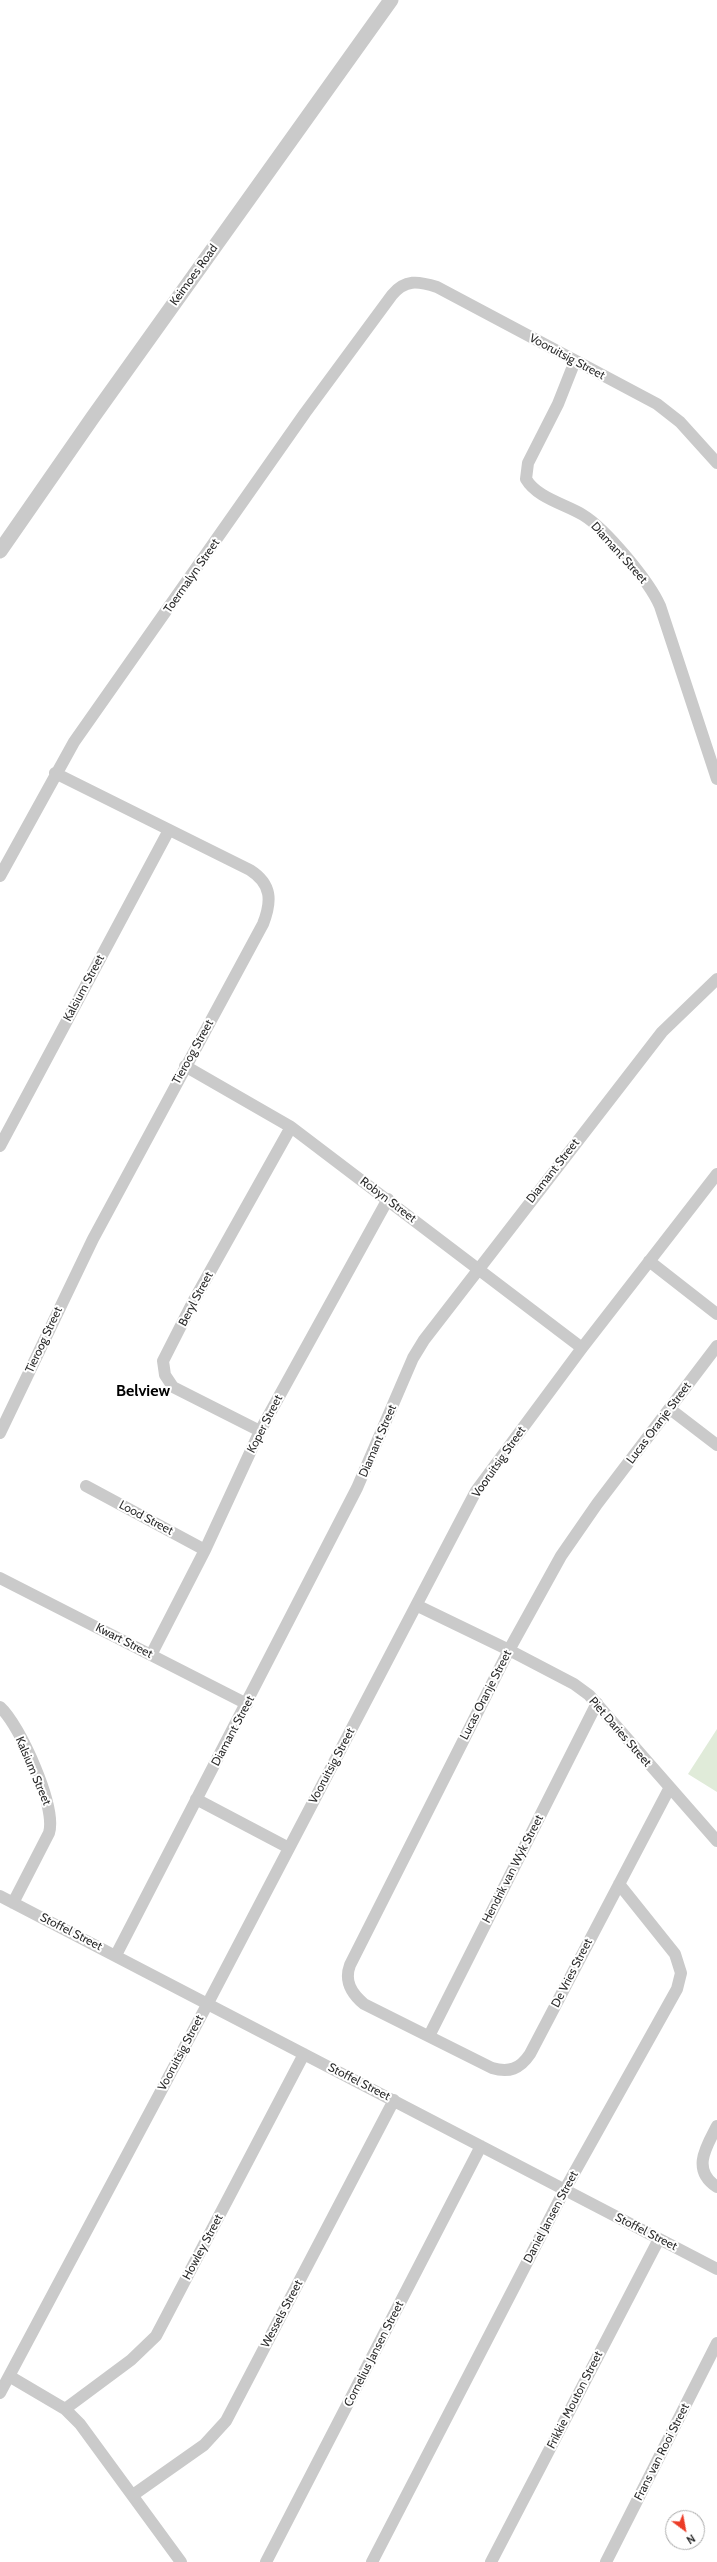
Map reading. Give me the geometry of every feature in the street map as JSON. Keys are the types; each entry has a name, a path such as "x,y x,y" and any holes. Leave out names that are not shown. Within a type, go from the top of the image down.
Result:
{"street":[{"name":"Keimoes Road","path":"0,551 80,435 391,0"},
{"name":"Vooruitsig Street","path":"401,286 418,281 436,286 665,409 680,422 717,463"},
{"name":"Toermalyn Street","path":"0,876 55,773 87,724 305,413 401,286"},
{"name":"Diamant Street","path":"575,361 558,404 528,463 526,479 535,489 590,521 612,542 653,592 660,606 717,779"},
{"name":"Tieroog Street","path":"0,1433 86,1253 185,1066 263,924 269,910 270,897 266,885 257,875 55,773"},
{"name":"Kalsium Street","path":"0,1146 169,830"},
{"name":"Diamant Street","path":"116,1955 247,1704 360,1482 413,1358 435,1325 478,1268 662,1032 717,979"},
{"name":"Robyn Street","path":"185,1066 291,1127 388,1199 582,1348"},
{"name":"Beryl Street","path":"260,1431 174,1387 165,1375 163,1361 193,1302 291,1127"},
{"name":"Vooruitsig Street","path":"0,2393 418,1606 476,1491 582,1348 717,1174"},
{"name":"Koper Street","path":"151,1655 205,1550 260,1431 388,1199"},
{"path":"649,1260 717,1314"},
{"name":"Lucas Oranje Street","path":"429,2036 359,2000 350,1989 348,1971 509,1650 570,1542 717,1346"},
{"path":"670,1409 717,1445"},
{"name":"Lood Street","path":"86,1486 205,1550"},
{"name":"Kwart Street","path":"0,1578 247,1704"},
{"name":"Piet Daries Street","path":"418,1606 509,1650 574,1684 597,1703 669,1789 717,1841"},
{"name":"Hendrik van Wyk Street","path":"429,2036 597,1703"},
{"name":"Kalsium Street","path":"0,1707 13,1723 32,1762 48,1801 51,1821 45,1843 13,1903"},
{"name":"De Vries Street","path":"429,2036 501,2071 510,2071 524,2063 669,1789"},
{"path":"196,1800 289,1848"},
{"name":"Daniel Jansen Street","path":"372,2562 564,2191 677,1988 681,1973 678,1959 670,1946 619,1884"},
{"name":"Stoffel Street","path":"0,1896 394,2100 564,2191 717,2269"},
{"name":"Howley Street","path":"65,2409 131,2360 156,2336 304,2054"},
{"name":"Wessels Street","path":"133,2495 204,2445 226,2421 394,2100"},
{"path":"717,2126 702,2159 704,2172 717,2187"},
{"name":"Cornelius Jansen Street","path":"266,2562 481,2146"},
{"name":"Frikkie Mouton Street","path":"492,2562 659,2239"},
{"name":"Frans van Rooi Street","path":"606,2562 717,2343"},
{"path":"9,2376 65,2409 91,2437 180,2562"}],"green space":[{"path":"717,1729 717,1792 688,1774"}],"district":[{"name":"Belview","path":"143,1391"}]}
